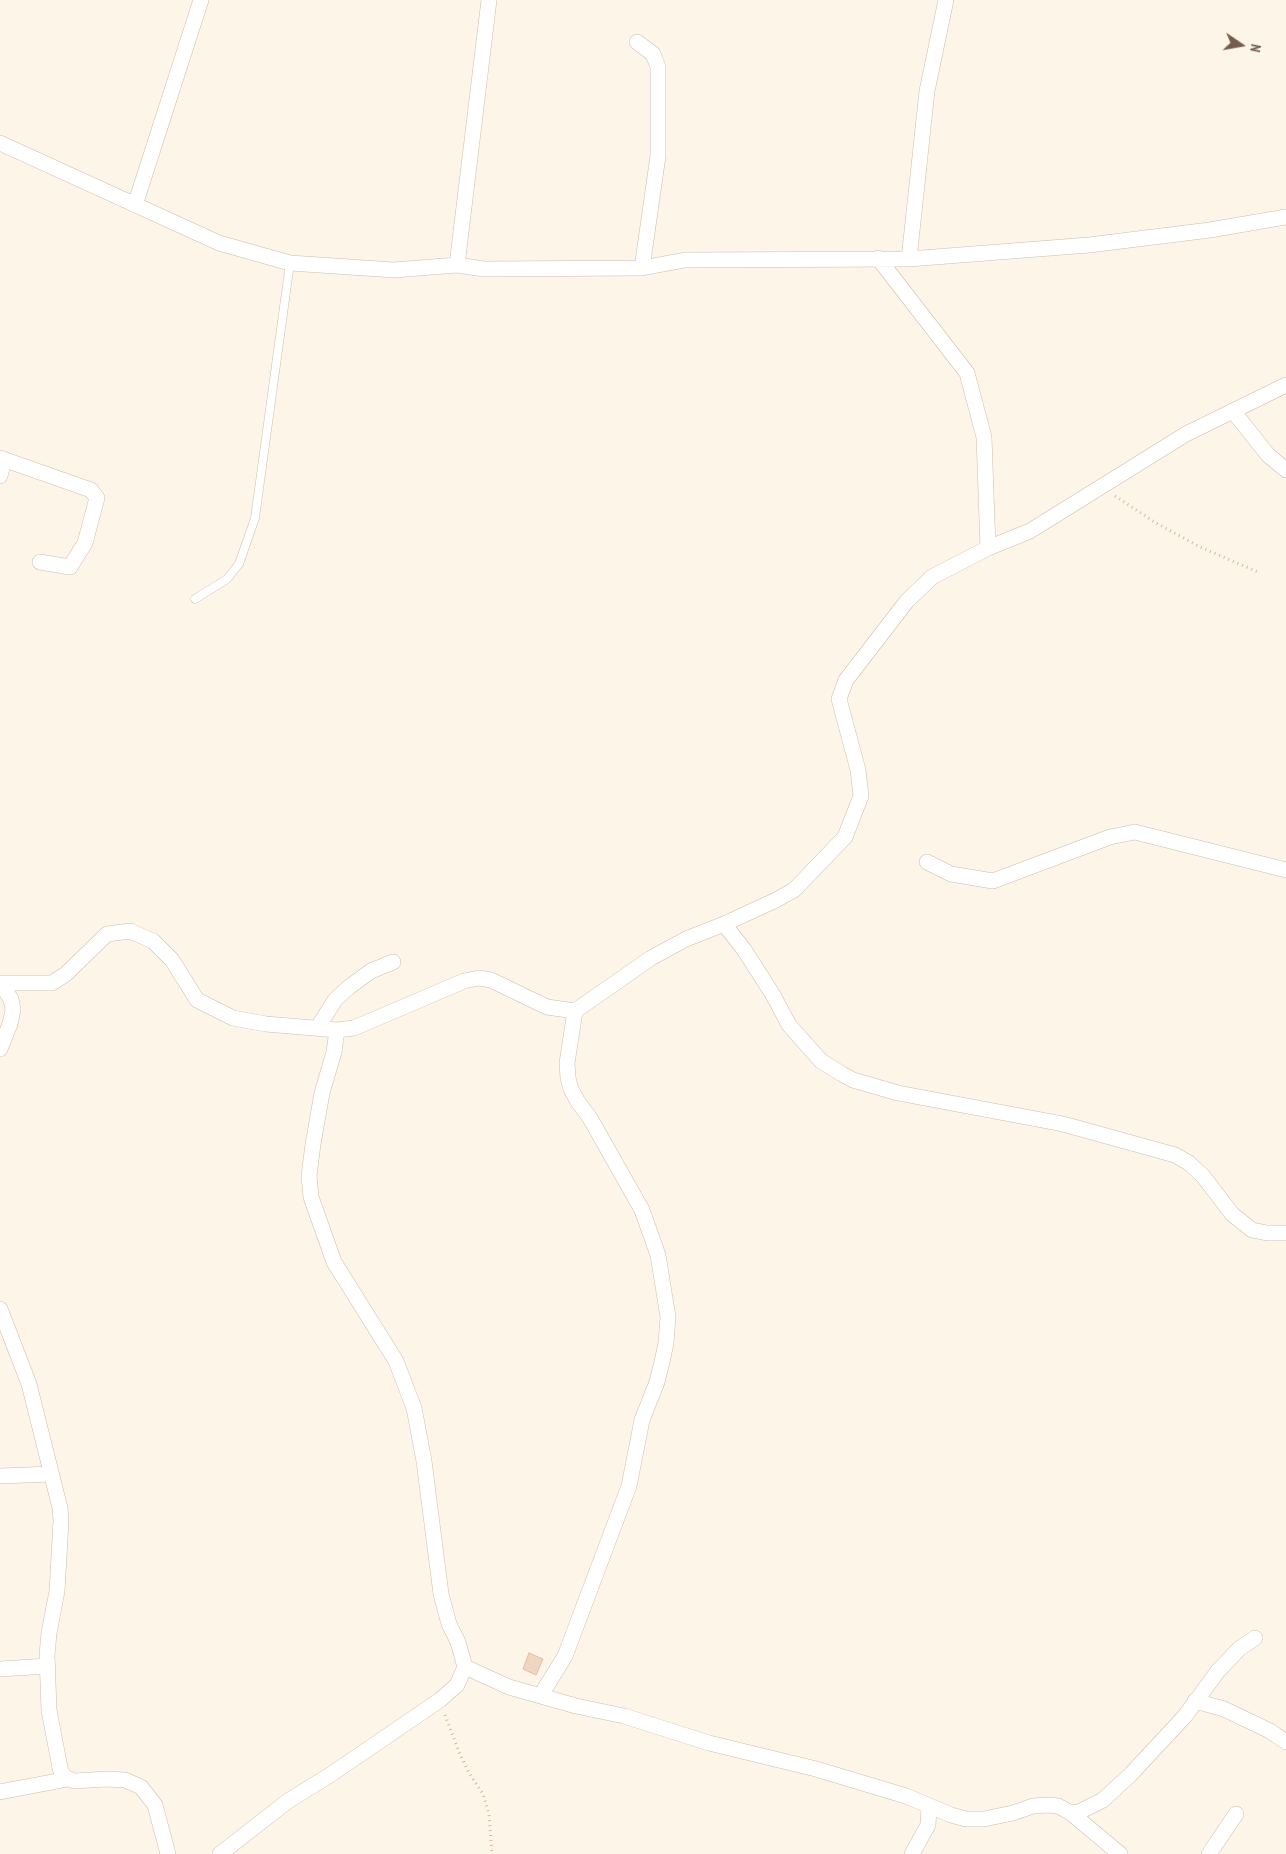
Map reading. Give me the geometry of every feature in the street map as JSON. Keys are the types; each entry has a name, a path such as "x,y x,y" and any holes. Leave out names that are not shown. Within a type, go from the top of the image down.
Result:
{"street":[{"path":"135,205 201,0"},
{"path":"457,264 489,0"},
{"path":"909,259 927,91 946,0"},
{"path":"638,42 653,54 658,68 658,156 642,268"},
{"path":"0,143 219,243 290,263 394,270 457,264 484,269 642,268 685,260 909,259 1089,245 1210,230 1286,217"},
{"path":"878,258 967,373 984,437 988,548"},
{"path":"0,983 52,983 66,974 107,934 130,931 152,941 172,960 197,1000 233,1018 266,1024 337,1030 354,1028 464,981 479,978 491,980 547,1007 575,1011 651,958 686,938 724,924 794,890 845,837 861,796 858,770 839,699 846,680 907,601 932,577 988,548 1030,531 1186,434 1286,385"},
{"path":"1233,411 1268,455 1286,470"},
{"path":"0,476 2,458 91,490 97,498 85,543 70,567 40,562"},
{"path":"927,862 951,874 993,881 1110,837 1135,832 1286,870"},
{"path":"724,924 773,995 789,1024 821,1061 842,1074 853,1080 898,1093 1063,1124 1175,1155 1189,1163 1203,1176 1232,1214 1252,1230 1267,1233 1286,1233"},
{"path":"318,1028 335,1000 349,987 372,971 393,962"},
{"path":"0,983 11,999 13,1010 10,1024 0,1049"},
{"path":"541,1695 565,1656 629,1486 642,1420 657,1382 662,1362 668,1317 658,1255 642,1210 590,1118 578,1102 568,1078 567,1063 575,1011"},
{"path":"220,1854 288,1801 330,1775 440,1700 457,1685 465,1667 449,1624 441,1594 424,1461 414,1408 396,1361 334,1262 311,1197 309,1176 313,1144 322,1093 334,1052 337,1030"},
{"path":"0,1309 29,1384 50,1474 58,1497 61,1522 57,1591 48,1642 48,1666 49,1710 60,1768 63,1776 74,1781 125,1780 141,1787 155,1805 168,1854"},
{"path":"0,1476 50,1474"},
{"path":"1071,1813 1079,1812 1103,1800 1138,1767 1185,1716 1218,1671 1239,1649 1255,1638"},
{"path":"0,1668 48,1666"},
{"path":"465,1667 509,1687 576,1706 624,1716 709,1743 816,1769 906,1796 951,1815 966,1819 984,1819 1033,1806 1058,1806 1071,1813 1120,1854"},
{"path":"1195,1701 1224,1709 1263,1728 1286,1742"},
{"path":"0,1792 68,1779"},
{"path":"912,1854 928,1825 929,1806"},
{"path":"1209,1854 1236,1814"}],"lane":[{"path":"195,599 227,579 239,564 255,518 290,263"}],"path":[{"path":"1100,486 1156,524 1200,547 1258,572"},
{"path":"440,1700 459,1752 469,1773 483,1794 489,1814 492,1854"}],"building":[{"path":"529,1653 543,1659 536,1675 523,1669"}]}
